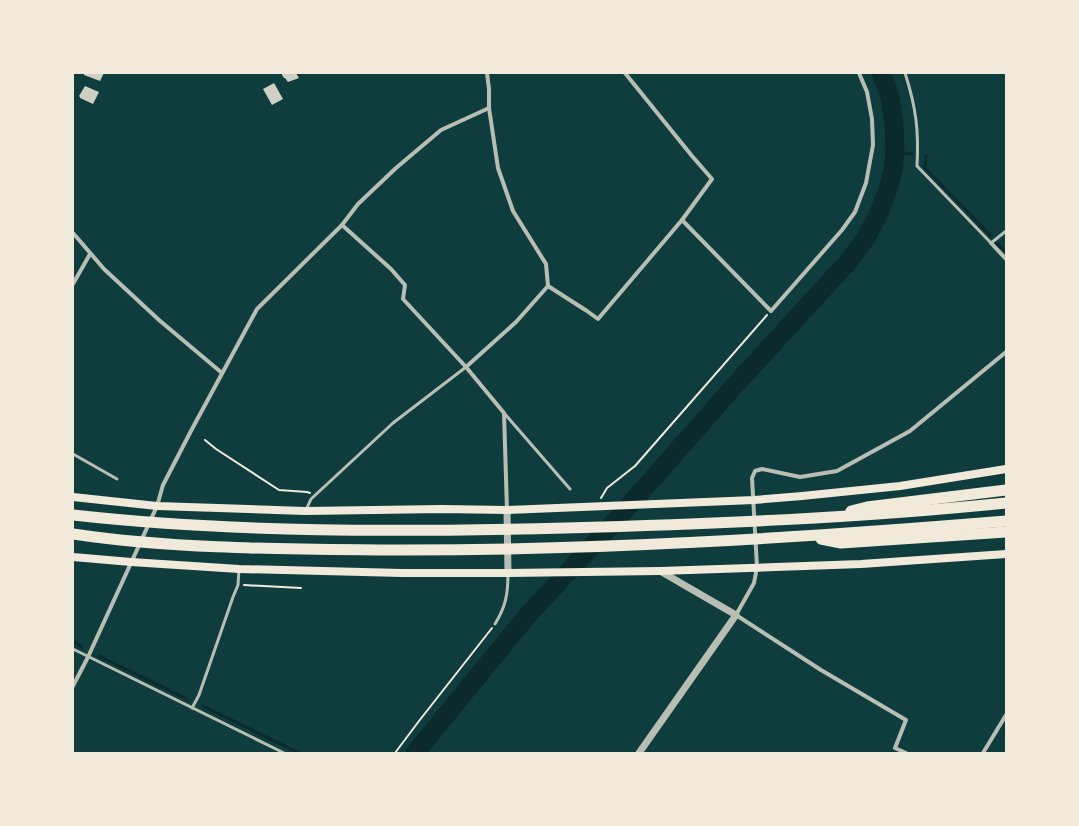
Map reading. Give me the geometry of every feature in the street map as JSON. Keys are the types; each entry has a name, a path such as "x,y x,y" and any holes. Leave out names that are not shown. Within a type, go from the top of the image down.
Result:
{"highway":[{"path":"827,518 867,507 1006,490"},
{"path":"73,516 180,525 283,529 498,530 733,523 827,518 1006,503"},
{"path":"73,534 176,544 297,550 446,550 571,548 806,536 1006,521"},
{"path":"806,536 842,543 1006,532"}],"main road":[{"path":"73,497 157,506 305,511 442,509 507,510 754,500 900,486 1006,469"},
{"path":"73,557 238,569 394,573 508,573 660,571 902,562 1006,554"}],"street":[{"path":"466,367 516,322 548,286 546,264 513,211 498,168 489,108 487,73"},
{"path":"548,286 598,319 682,220 712,179 625,73"},
{"path":"682,220 771,312 842,230 855,212 866,183 873,145 872,119 867,92 859,73"},
{"path":"73,686 88,657 157,506 163,485 257,309 342,225 358,204 396,168 441,130 489,108"},
{"path":"342,225 391,268 405,285 403,300 466,367 504,412 508,573"},
{"path":"73,233 90,254 115,280 222,373"},
{"path":"991,244 1006,259"},
{"path":"73,284 90,254"},
{"path":"639,753 736,615 754,583 757,567 752,478 755,471 762,469 800,477 837,471 910,431 1006,352"},
{"path":"660,571 736,615 821,670 906,720 895,748 906,753"},
{"path":"983,753 1006,714"}],"lane":[{"path":"905,73 913,97 917,120 917,166 991,244 1006,230"},
{"path":"305,511 310,499 393,423 466,367"},
{"path":"504,412 570,489"},
{"path":"73,454 117,479"},
{"path":"192,708 199,695 238,585 238,569"},
{"path":"495,624 505,606 508,594 508,573"},
{"path":"73,649 284,753"}],"path":[{"path":"600,506 602,495 607,488 635,466 771,312"},
{"path":"205,440 216,449 280,490 307,492 314,496"},
{"path":"238,585 301,588"},
{"path":"395,753 418,721 495,624"}],"building":[{"path":"84,73 104,73 100,81 84,75"},
{"path":"282,73 296,73 299,78 288,82"},
{"path":"274,83 283,99 272,105 263,89"},
{"path":"85,86 99,92 93,104 80,98 79,96"}],"waterway":[{"path":"415,753 527,616 618,518 736,384 847,263 866,238 879,213 888,189 893,170 895,152 894,123 889,93 881,73"},
{"path":"895,153 912,154"},
{"path":"926,156 925,168 991,236"},
{"path":"997,243 1006,252"},
{"path":"73,641 82,647"},
{"path":"99,656 187,699"},
{"path":"203,706 299,753"}]}
